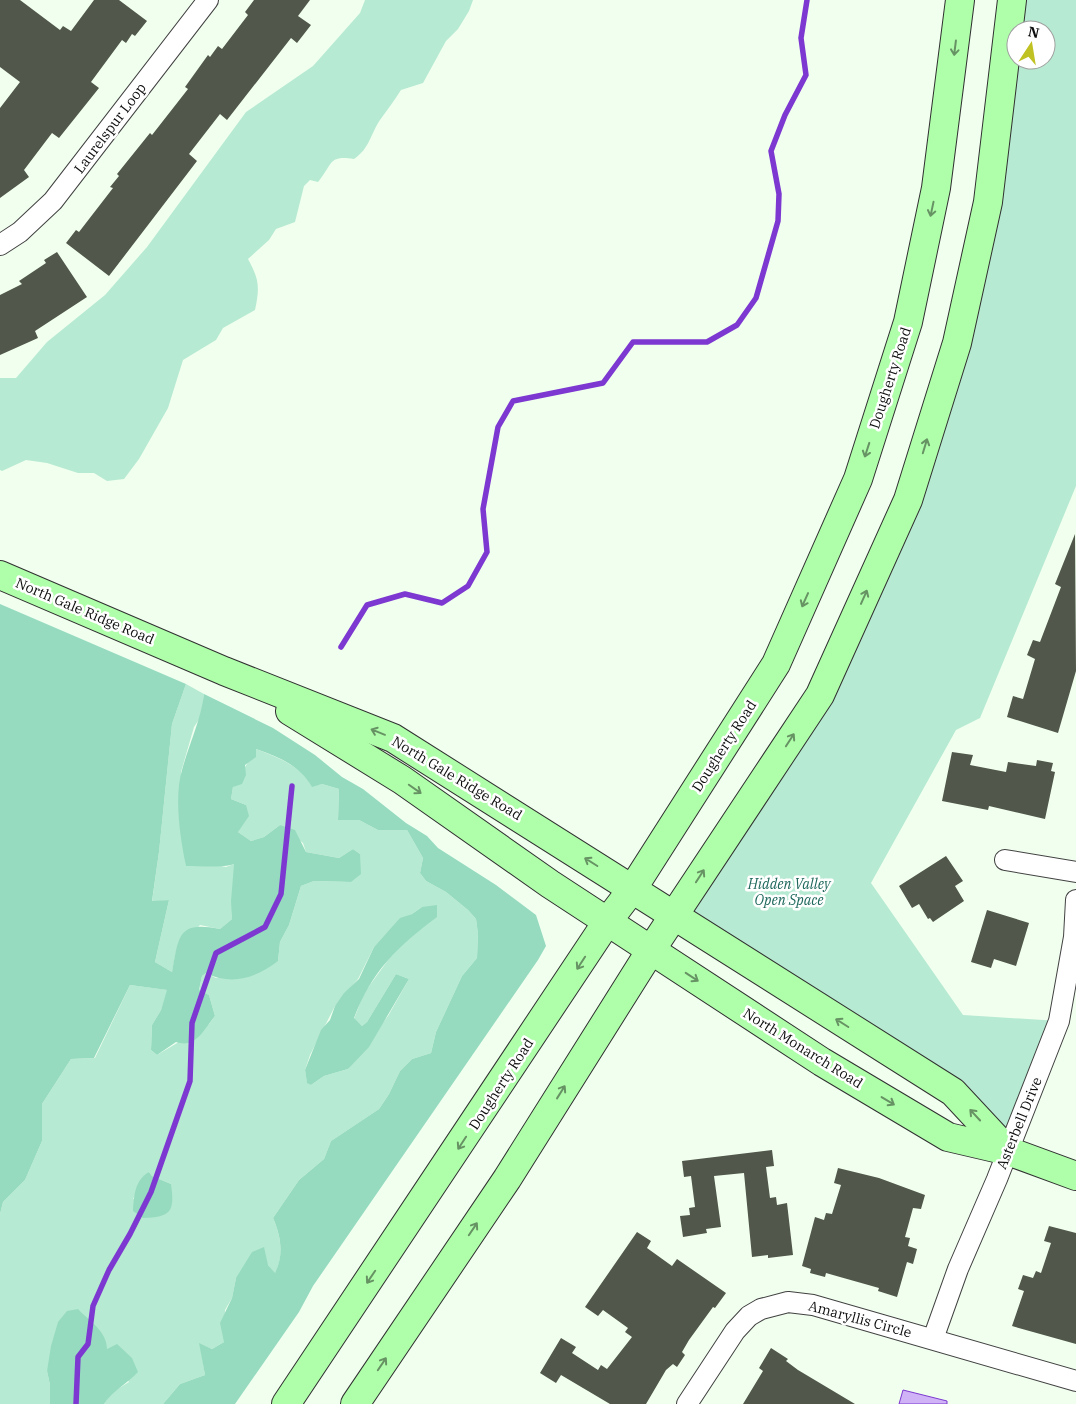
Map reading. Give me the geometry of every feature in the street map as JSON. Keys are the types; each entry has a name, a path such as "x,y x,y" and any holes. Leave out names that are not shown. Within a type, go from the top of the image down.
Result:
{"main road":[{"name":"Dougherty Road","path":"286,1404 608,922 633,888 776,664 858,479 908,322 936,188 960,0"},
{"path":"355,1404 507,1179 673,917 820,695 908,500 957,343 988,202 1012,0"},
{"name":"North Gale Ridge Road","path":"0,575 224,671 393,738 633,888 673,917"},
{"name":"North Gale Ridge Road","path":"224,671 402,780 608,922"},
{"name":"North Monarch Road","path":"673,917 952,1092 1008,1151"},
{"name":"North Monarch Road","path":"608,922 822,1062 948,1137 1008,1151 1076,1176"}],"street":[{"name":"Laurelspur Loop","path":"0,245 20,232 53,201 208,0"},
{"path":"1005,860 1076,872"},
{"name":"Asterbell Drive","path":"933,1339 958,1269 1008,1151 1067,1023 1076,900"},
{"name":"Amaryllis Circle","path":"687,1404 735,1331 749,1316 760,1309 788,1302 813,1305 1076,1381"}],"green space":[{"path":"365,0 473,0 469,11 458,29 446,41 423,83 401,90 380,120 367,146 359,155 354,159 340,158 335,160 318,182 310,180 304,186 295,222 276,229 269,240 248,259 258,283 255,310 223,328 216,340 183,360 168,408 139,459 124,479 107,481 94,473 78,473 47,463 26,460 2,471 0,470 0,378 16,378 47,342 105,295 147,247 246,112 313,66 360,13"},
{"name":"Hidden Valley Open Space","path":"1012,0 1076,0 1076,486 980,718 956,730 871,883 963,1015 1059,1021 1008,1151 952,1092 673,917 820,695 957,343 1006,37 1006,70 1056,70 1056,20 1009,20"},
{"path":"0,604 186,684 172,724 152,901 169,900 155,962 172,972 179,940 188,929 206,927 220,929 232,919 231,901 234,864 186,866 180,830 178,792 204,694 273,728 315,755 342,777 363,789 406,823 427,836 438,848 496,885 536,915 546,946 313,1286 299,1312 235,1404 163,1404 180,1384 205,1375 199,1343 212,1349 224,1342 220,1323 232,1298 236,1278 252,1252 264,1247 268,1265 275,1273 280,1259 280,1245 273,1218 299,1180 324,1159 331,1141 379,1109 400,1071 412,1059 431,1053 436,1032 462,976 477,958 478,934 476,919 446,892 426,881 420,873 423,858 407,830 378,830 359,820 338,820 339,789 322,784 312,787 295,767 273,755 256,749 256,757 245,765 246,775 242,784 233,787 231,799 246,805 249,816 238,832 251,841 264,837 280,825 295,830 306,852 339,858 353,849 360,854 361,874 351,882 314,881 301,886 289,925 280,942 278,961 270,967 252,976 243,978 225,979 206,973 202,976 199,990 209,995 215,1016 199,1037 189,1043 176,1042 157,1055 151,1050 152,1025 161,1010 167,990 130,985 94,1058 71,1059 42,1104 42,1141 25,1180 3,1202 0,1214"},
{"path":"186,684 204,694 202,715 194,727 181,772 186,866 212,864 226,867 234,864 234,878 232,919 220,929 200,925 176,952 172,972 155,962 169,900 152,902 172,724"},
{"path":"256,749 295,767 312,786 322,784 339,789 338,820 359,820 378,830 407,830 423,858 420,873 426,881 446,892 476,919 478,934 477,958 462,976 436,1032 431,1053 412,1059 400,1071 379,1109 331,1141 324,1159 299,1180 273,1218 280,1246 280,1260 275,1274 268,1265 236,1278 232,1298 225,1310 224,1342 212,1349 200,1344 205,1375 180,1384 163,1404 104,1404 111,1393 129,1382 77,1309 47,1371 50,1385 50,1404 0,1404 0,1214 3,1202 25,1180 42,1141 42,1104 71,1059 95,1058 130,985 168,990 161,1010 152,1025 151,1050 157,1055 209,1024 215,1016 209,995 199,991 202,976 206,973 216,978 278,961 280,942 289,925 301,886 314,881 351,882 360,854 353,849 339,858 306,852 303,843 280,825 264,837 251,841 238,832 246,805 231,799 233,787","holes":["422,907 410,937 394,952 364,993 354,1019 362,1026 367,1022 396,974 409,979 388,1016 348,1069 324,1076 311,1085 307,1082 305,1070 310,1055 335,1006 358,979 374,947 400,919","149,1172 152,1176 171,1184 133,1199"]},
{"path":"437,905 437,917 387,961 361,1001 354,1018 362,1026 367,1022 396,974 409,979 369,1047 348,1069 324,1076 311,1085 307,1083 305,1070 321,1030 330,1020 335,1006 344,993 359,979 374,947 400,918 412,914 422,907"},
{"path":"149,1172 152,1176 171,1184 172,1201 169,1211 165,1214 143,1218 133,1211 134,1199 138,1184 144,1175"},
{"path":"78,1309 101,1332 107,1349 117,1344 132,1358 138,1372 104,1404 50,1404 50,1385 47,1371 51,1346 58,1322 67,1311"}],"shaded area":[{"path":"903,1390 947,1401 947,1404 899,1404"}],"building":[{"path":"0,0 20,0 60,30 63,26 71,31 94,0 119,0 147,21 135,36 132,34 126,43 122,40 91,82 99,88 59,138 52,133 24,170 29,177 0,198 0,108 20,82 0,67"},
{"path":"254,0 310,0 298,16 311,25 297,43 291,38 227,120 220,114 189,154 197,161 109,276 66,243 76,230 79,232 113,188 110,187 119,176 117,174 150,133 152,135 188,89 185,87 208,55 210,57 218,46 222,49 248,15 245,12"},
{"path":"57,252 87,297 35,331 38,338 0,355 0,295 22,284 19,281 46,263 44,260"},
{"path":"1075,534 1076,671 1058,733 1007,717 1013,696 1023,699 1035,659 1027,655 1033,640 1040,642 1061,587 1055,584"},
{"path":"952,752 973,755 970,765 1006,772 1008,762 1036,766 1037,760 1053,763 1051,771 1055,772 1045,819 989,806 988,810 942,801"},
{"path":"946,856 963,881 955,886 964,901 933,922 930,918 928,919 919,904 912,908 899,886"},
{"path":"987,910 1029,923 1016,966 994,959 991,968 971,962"},
{"path":"772,1150 774,1166 766,1167 770,1198 776,1197 777,1205 787,1203 793,1255 768,1258 768,1255 752,1257 744,1173 714,1176 721,1227 706,1229 707,1233 683,1237 680,1216 690,1215 689,1208 695,1207 691,1176 684,1177 682,1161"},
{"path":"838,1168 879,1178 925,1195 921,1209 913,1208 905,1237 910,1238 908,1246 917,1249 913,1264 907,1262 897,1297 878,1291 879,1288 826,1273 825,1277 810,1273 811,1269 802,1266 815,1217 824,1220 826,1213 832,1214 841,1185 834,1183"},
{"path":"1049,1226 1076,1233 1076,1344 1012,1326 1024,1291 1018,1289 1023,1275 1033,1278 1036,1271 1041,1273 1051,1243 1044,1241"},
{"path":"637,1232 651,1241 647,1248 672,1266 677,1259 726,1293 715,1308 713,1307 689,1340 682,1352 685,1355 677,1367 673,1364 666,1370 646,1404 610,1404 561,1375 556,1383 540,1373 561,1338 576,1347 572,1353 598,1370 601,1365 607,1369 632,1337 625,1332 628,1328 603,1310 598,1316 585,1307"},
{"path":"771,1348 788,1359 786,1361 798,1370 855,1404 743,1404 763,1371 759,1368"}],"waterway":[{"path":"341,647 367,605 405,594 442,603 468,586 487,552 483,509 498,427 513,401 603,383 633,342 707,342 737,325 756,298 778,221 779,194 771,151 785,115 806,75 801,38 807,0"},
{"path":"76,1404 78,1357 88,1344 93,1306 109,1270 151,1192 190,1081 192,1023 216,953 265,927 281,894 292,786"}]}
